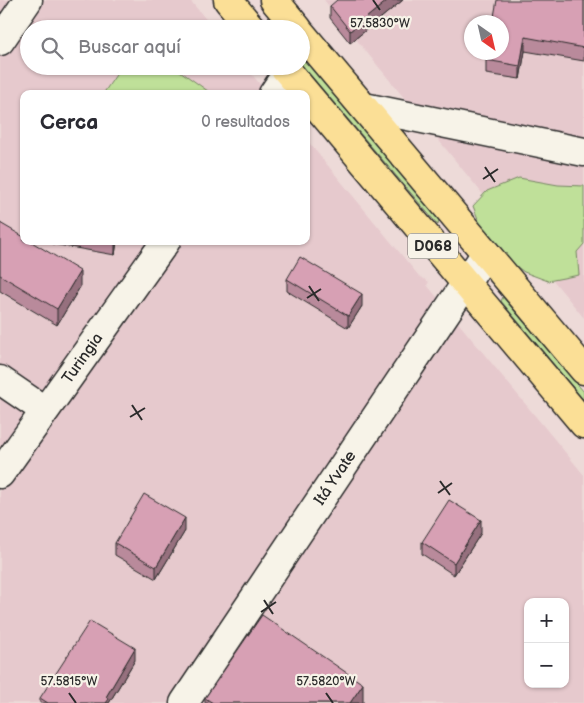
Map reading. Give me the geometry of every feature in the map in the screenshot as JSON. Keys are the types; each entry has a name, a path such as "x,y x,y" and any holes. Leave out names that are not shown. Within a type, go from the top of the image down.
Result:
{"main road":[{"path":"228,0 245,20"},
{"path":"274,0 291,20"},
{"name":"D068","path":"310,44 584,370"},
{"name":"D068","path":"291,75 303,90"},
{"name":"D068","path":"310,98 584,424"}],"street":[{"path":"0,41 28,0"},
{"path":"275,90 283,75"},
{"path":"364,107 584,152"},
{"name":"Turingia","path":"0,474 163,245"},
{"name":"Itá Yvate","path":"184,703 486,253"},
{"path":"0,380 44,410"}],"shaded area":[{"path":"0,0 190,0 207,20 20,20 20,75 252,75 265,90 20,90 20,245 310,245 310,144 419,276 429,282 427,285 584,475 584,703 0,703"},
{"path":"324,0 584,0 584,318"}],"green space":[{"path":"310,67 439,220 438,225 310,75"},
{"path":"116,75 186,75 206,90 106,90"},
{"path":"519,178 558,185 584,186 584,244 577,252 579,275 548,281 524,272 508,260 482,229 473,206 487,191"},
{"path":"503,297 584,392 584,401 501,301"}],"building":[{"path":"337,0 388,0 350,31 330,6"},
{"path":"497,0 584,0 584,48 525,37 520,66 486,60 509,60 509,15 494,15"},
{"path":"0,223 20,235 20,245 37,245 80,271 57,309 0,275"},
{"path":"300,257 362,294 348,316 287,279"},
{"path":"144,494 185,518 156,567 115,543"},
{"path":"449,500 481,520 454,563 422,542"},
{"path":"262,615 363,684 350,703 213,703 205,698"},
{"path":"90,621 135,648 106,697 109,699 106,703 48,703 40,698"}]}
